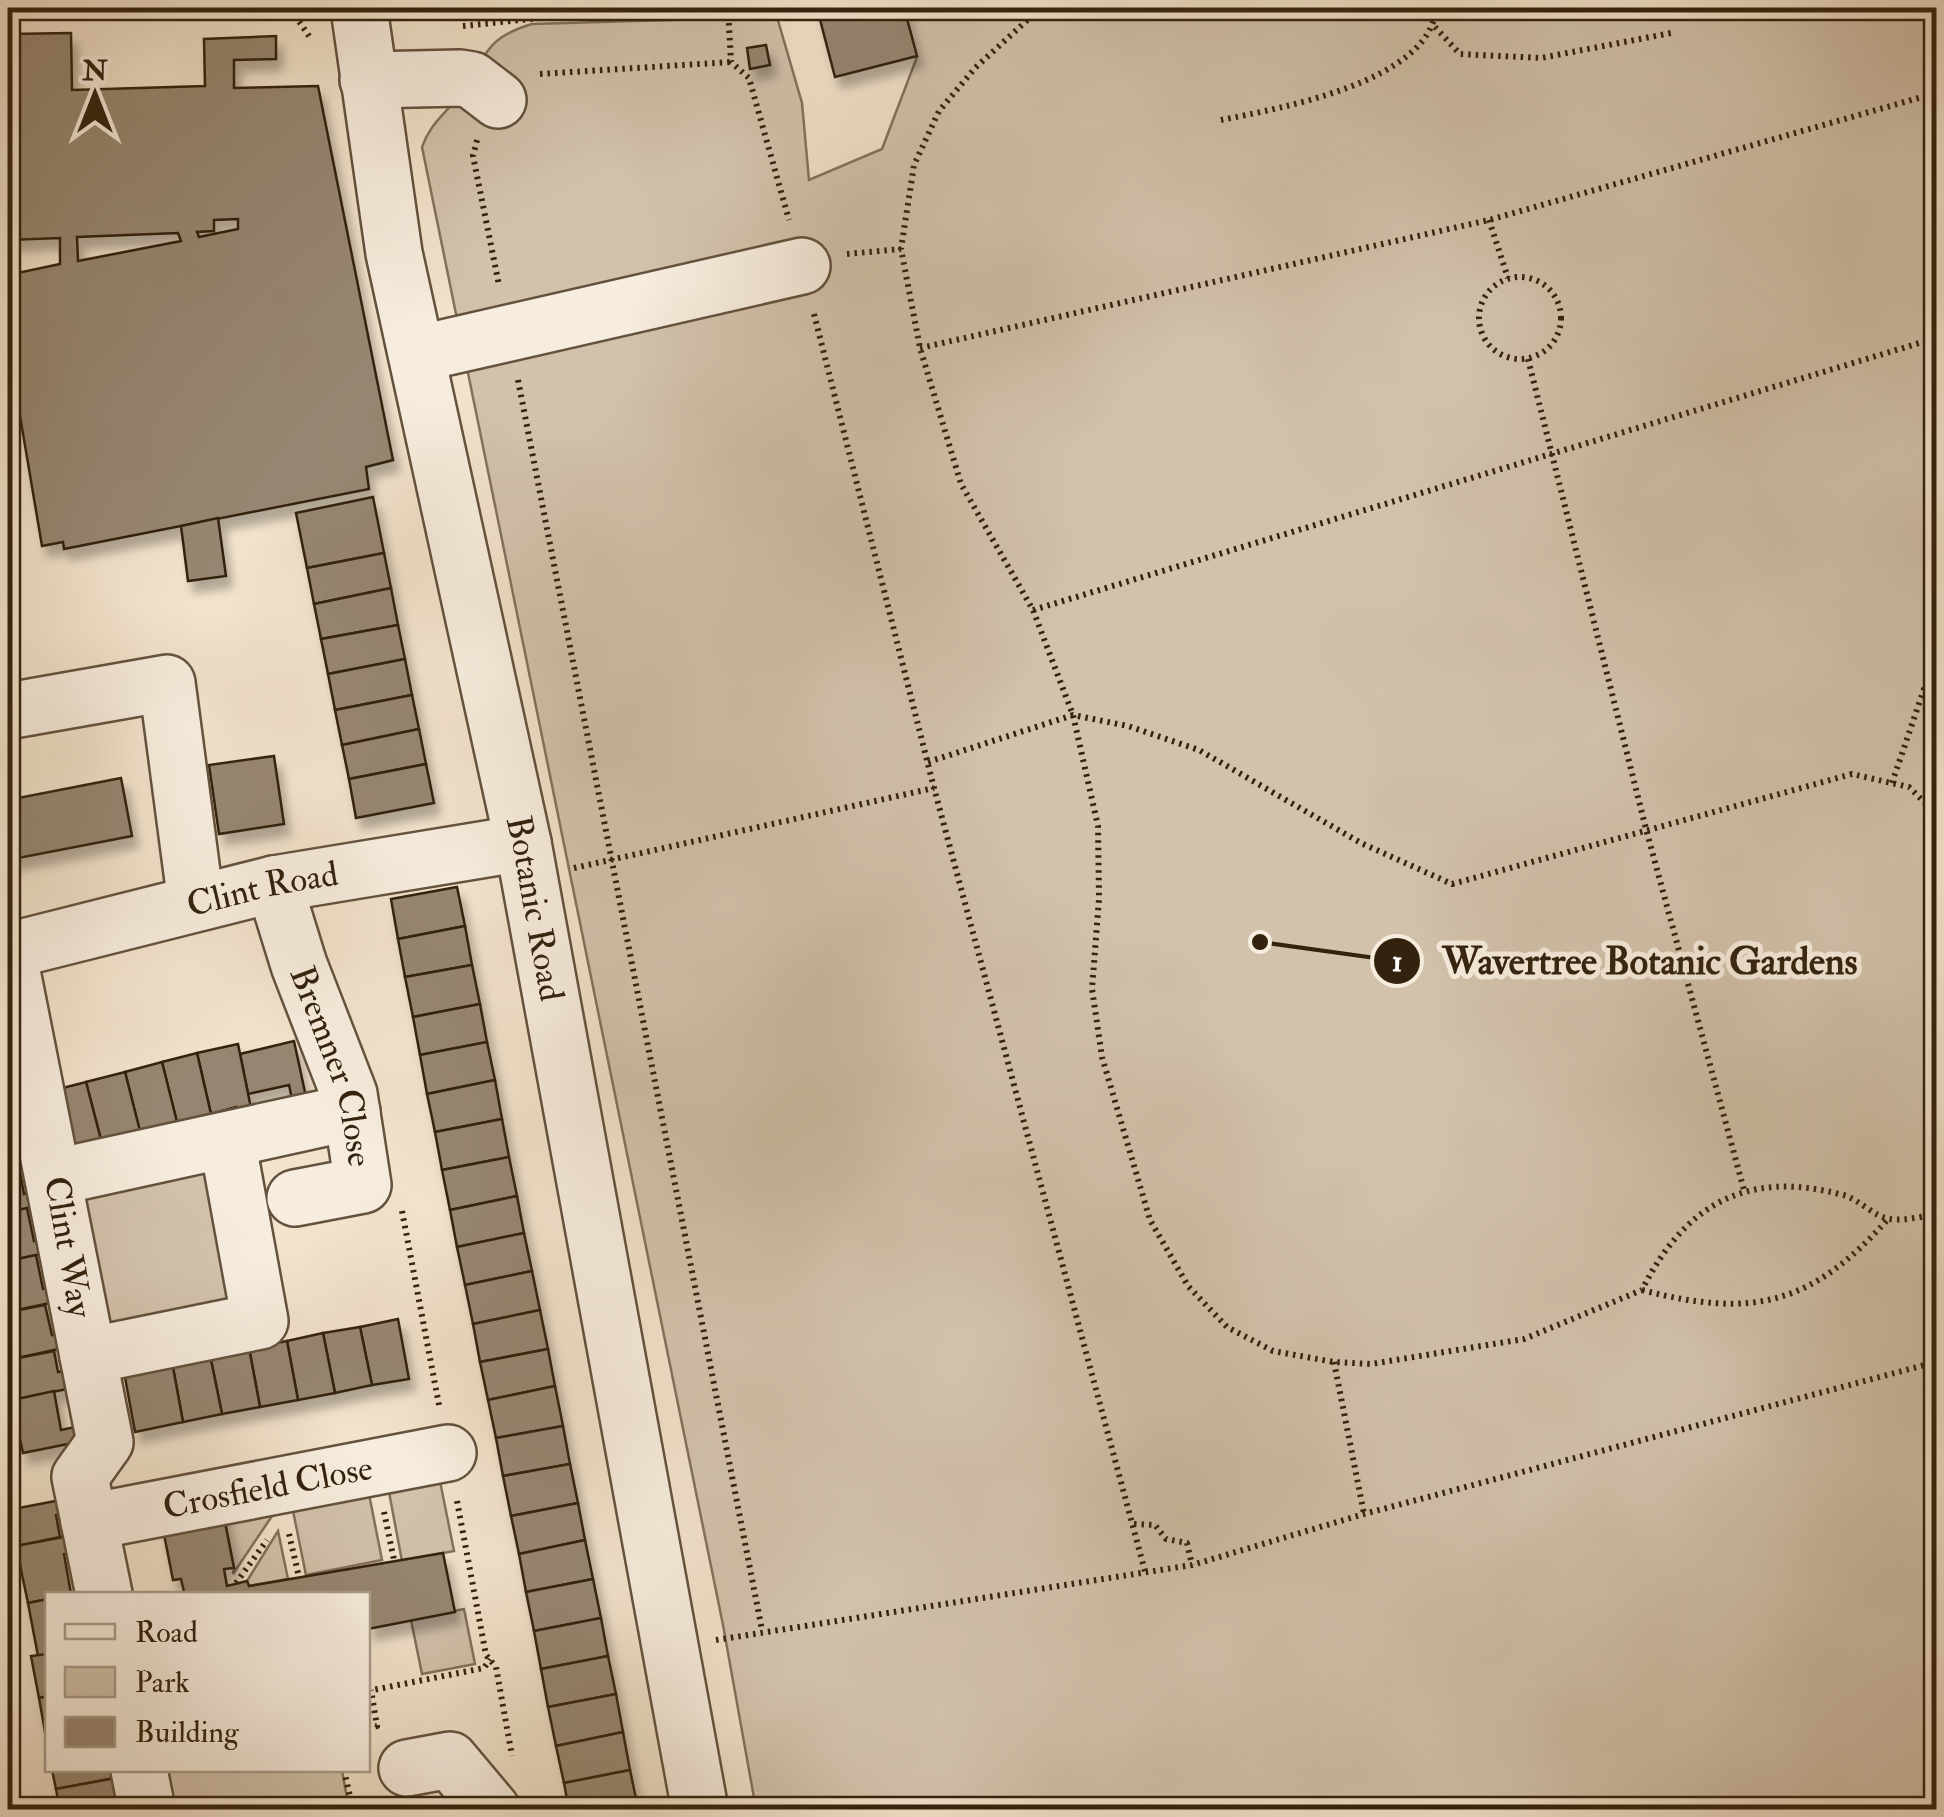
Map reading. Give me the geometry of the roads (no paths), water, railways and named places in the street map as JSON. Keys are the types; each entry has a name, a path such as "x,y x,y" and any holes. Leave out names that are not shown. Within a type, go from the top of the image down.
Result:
{"street":[{"name":"Botanic Road","path":"359,8 394,253 526,860 700,1810"},
{"path":"368,80 460,78 472,80 498,100"},
{"path":"417,354 802,266"},
{"path":"8,711 167,683 196,903"},
{"name":"Clint Road","path":"8,951 274,884 526,860"},
{"name":"Bremner Close","path":"274,884 352,1112 364,1185 295,1198"},
{"name":"Clint Way","path":"8,951 56,1177 104,1442 84,1500"},
{"path":"56,1177 352,1112"},
{"path":"88,1356 260,1320 227,1140"},
{"name":"Crosfield Close","path":"84,1500 448,1453"},
{"path":"84,1500 104,1592"},
{"path":"408,1768 450,1760 492,1810"},
{"path":"139,1772 147,1810"}],"place":[{"name":"Wavertree Botanic Gardens","path":"1260,942"}]}
